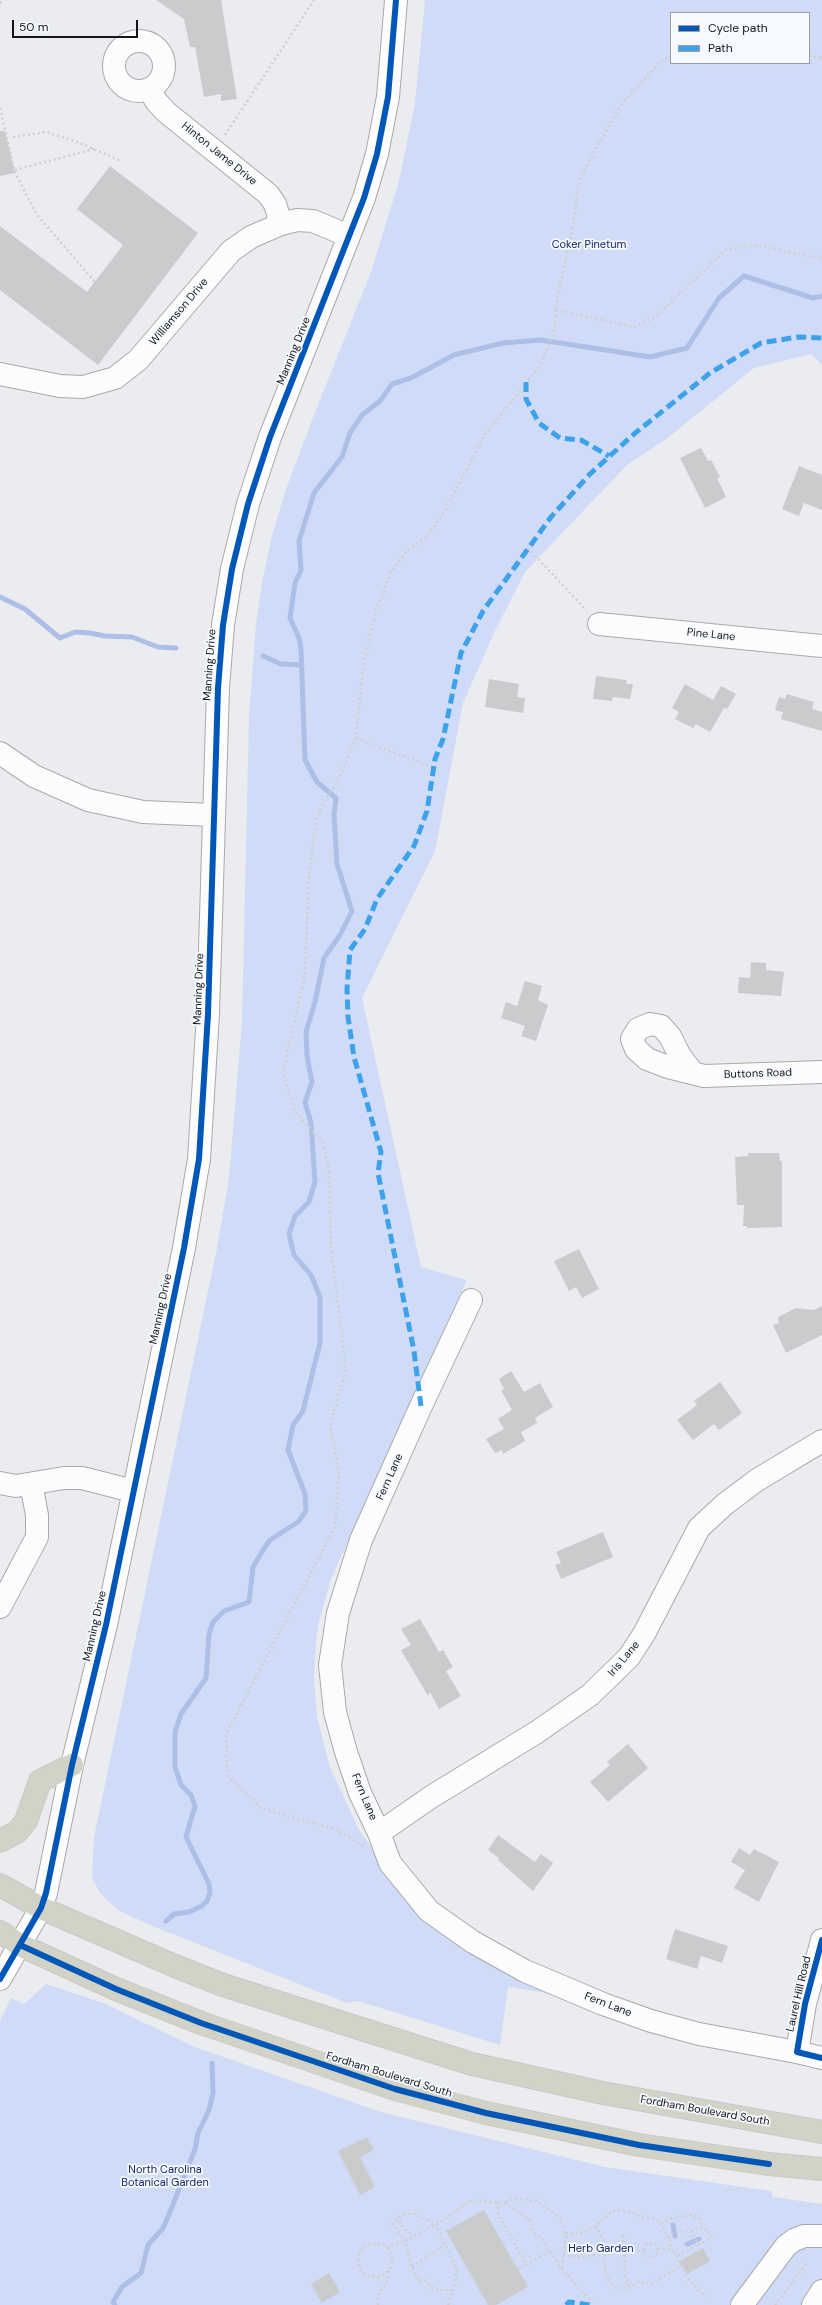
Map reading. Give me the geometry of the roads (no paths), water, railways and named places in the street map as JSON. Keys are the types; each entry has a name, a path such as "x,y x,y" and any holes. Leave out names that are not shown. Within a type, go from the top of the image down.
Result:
{"highway":[{"path":"0,1841 17,1832 26,1821 40,1781 72,1765"},
{"name":"Fordham Boulevard South","path":"0,1885 41,1908 175,1966 223,1985 472,2064 603,2093 822,2132"},
{"name":"Fordham Boulevard South","path":"0,1932 20,1945 116,1989 201,2023 395,2089 486,2113 640,2145 769,2164 822,2169"}],"street":[{"name":"Manning Drive","path":"0,1979 41,1908 72,1765 106,1624 184,1248 199,1159 208,1014 218,680 223,625 232,569 248,504 270,437 364,198 377,154 388,97 396,0"},
{"name":"Hinton Jame Drive","path":"149,89 156,101 166,112 268,194 275,204 281,224"},
{"name":"Williamson Drive","path":"0,374 60,386 83,387 115,378 138,360 231,251 251,237 281,224 297,220 313,221 349,236"},
{"name":"Pine Lane","path":"599,624 822,646"},
{"path":"0,753 34,776 88,800 143,812 213,815"},
{"name":"Buttons Road","path":"694,1073 704,1076 822,1072"},
{"name":"Fern Lane","path":"471,1300 421,1406 362,1540 338,1613 330,1665 335,1712 373,1841 429,1910 473,1942 525,1971 604,2004 650,2021 699,2034 822,2058"},
{"name":"Iris Lane","path":"373,1841 431,1797 537,1732 590,1695 629,1657 644,1634 699,1528 724,1504 757,1480 822,1442"},
{"path":"0,1483 16,1486 64,1478 82,1478 133,1491"},
{"path":"0,1607 36,1537 37,1515 31,1484"},
{"name":"Laurel Hill Road","path":"797,2052 805,2004 822,1940"},
{"path":"742,2305 786,2246 794,2240 804,2236 822,2236"},
{"path":"812,2305 822,2291"}],"waterway":[{"path":"166,1921 174,1914 189,1912 202,1906 207,1901 210,1893 209,1884 186,1837 195,1806 191,1795 181,1785 175,1767 175,1732 181,1714 206,1678 209,1634 213,1622 224,1611 249,1602 253,1567 263,1550 270,1540 298,1522 306,1511 305,1494 288,1450 293,1425 303,1411 320,1343 320,1297 311,1275 294,1255 289,1234 295,1216 309,1202 315,1181 311,1123 305,1102 312,1082 307,1056 306,1032 315,1002 324,958 340,935 352,911 337,864 334,815 336,798 317,782 305,760 301,649 299,638 290,618 295,583 301,570 299,541 314,493 342,457 350,433 362,415 380,401 392,384 411,378 454,355 503,343 541,340 650,357 687,348 719,298 744,276 813,298 822,296"},
{"path":"0,597 25,609 60,638 75,632 90,633 105,636 132,637 158,647 176,648"},
{"path":"263,656 281,664 302,665"},
{"path":"115,2305 113,2302 122,2287 141,2273 148,2245 163,2228 170,2212 195,2149 198,2133 209,2110 213,2093 212,2063"},
{"path":"673,2225 675,2236"},
{"path":"687,2244 699,2239"}],"park label":[{"name":"Coker Pinetum","path":"589,245"},
{"name":"North Carolina Botanical Garden","path":"165,2176"},
{"name":"Herb Garden","path":"601,2249"}]}
